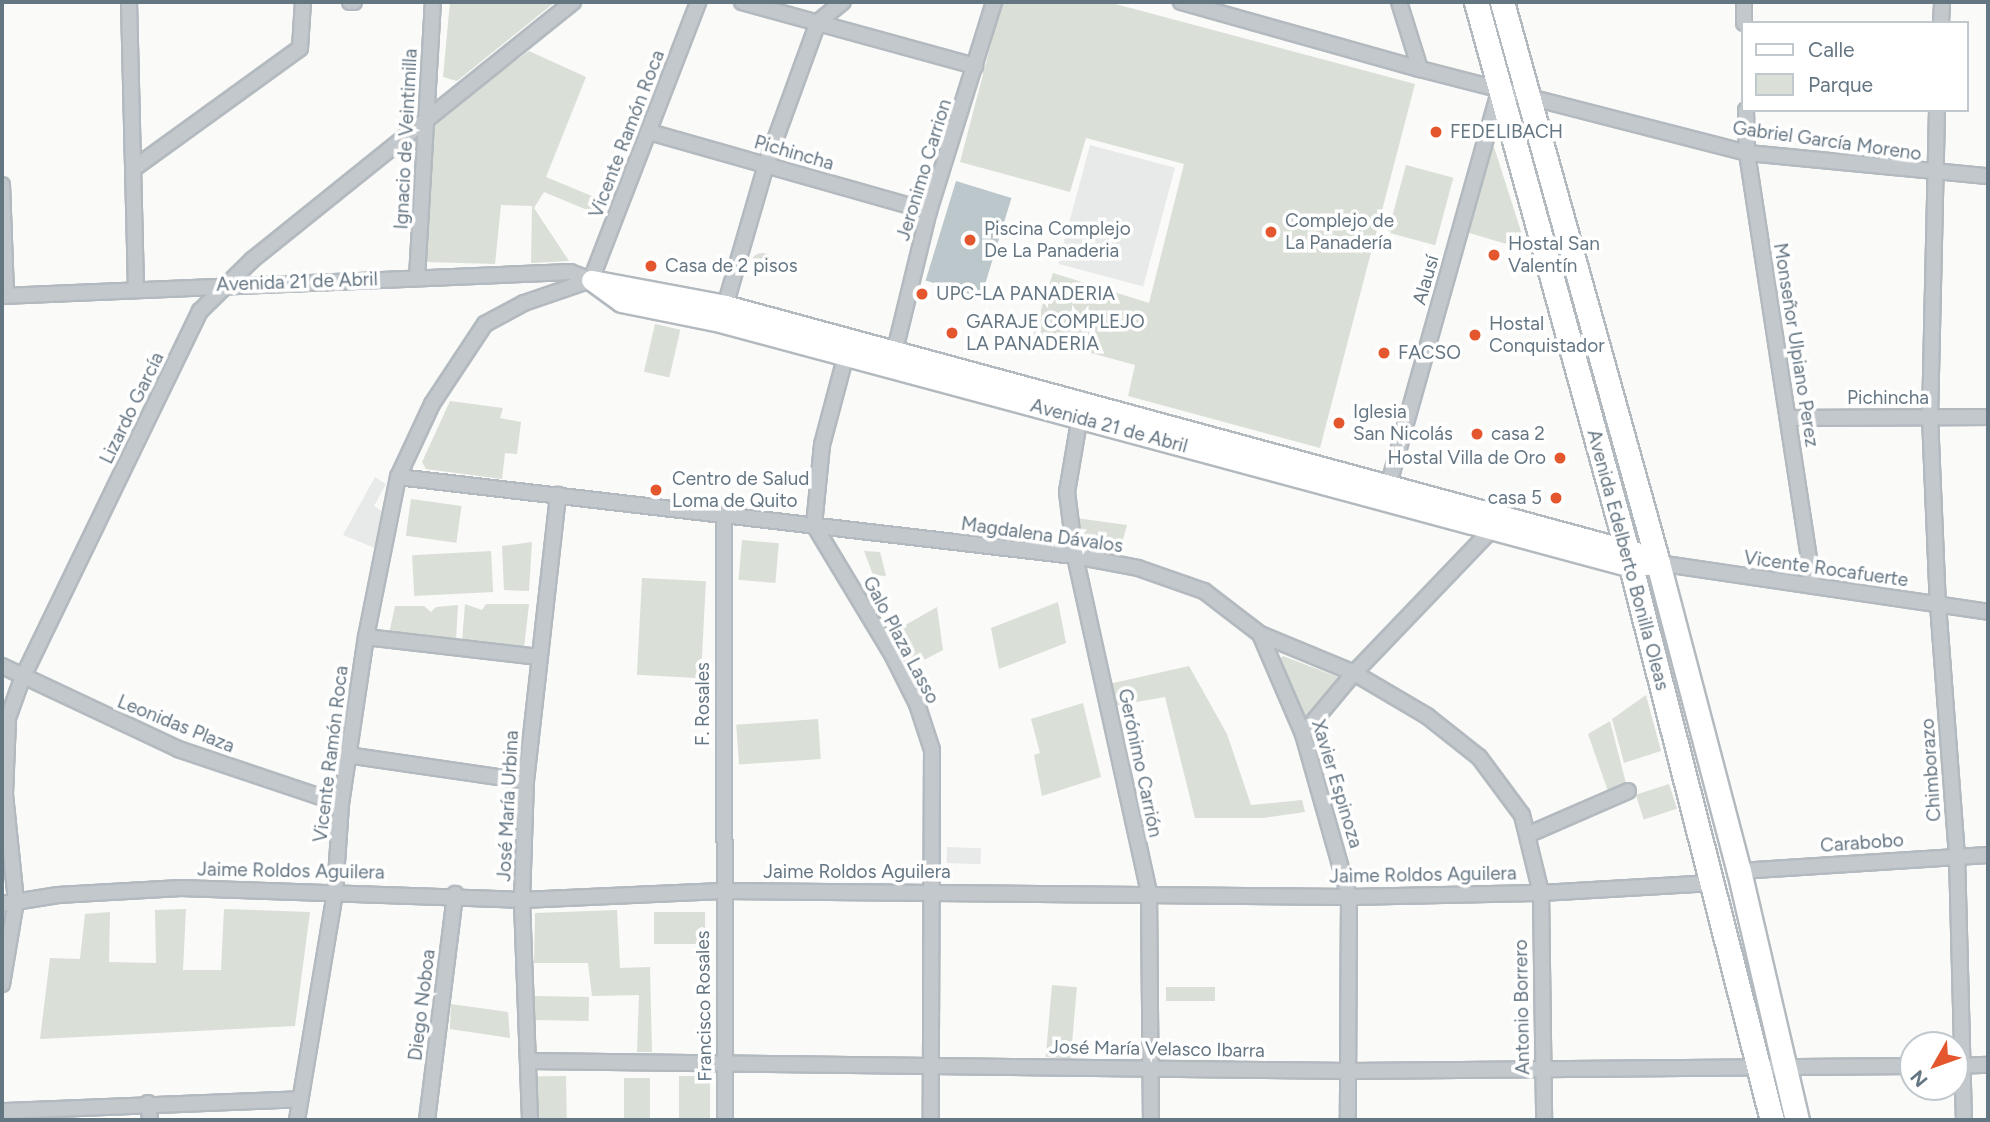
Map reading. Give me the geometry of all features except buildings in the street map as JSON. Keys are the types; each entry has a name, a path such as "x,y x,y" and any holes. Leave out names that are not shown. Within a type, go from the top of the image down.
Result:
{"main road":[{"name":"Avenida Edelberto Bonilla Oleas","path":"1476,2 1629,557 1762,1069 1772,1120"},
{"name":"Avenida Edelberto Bonilla Oleas","path":"1502,2 1658,563 1739,871 1797,1120"},
{"name":"Avenida 21 de Abril","path":"591,280 1629,557"},
{"name":"Avenida 21 de Abril","path":"848,347 895,350 1082,410"},
{"path":"1629,557 1658,563"}],"street":[{"path":"129,2 136,290"},
{"path":"133,169 300,48 303,2"},
{"name":"Ignacio de Veintimilla","path":"417,278 433,2"},
{"name":"Lizardo García","path":"2,984 9,903 4,795 5,737 22,679 200,311 225,284 573,2"},
{"name":"Vicente Ramón Roca","path":"297,1120 335,892 347,755 366,637 398,477 432,404 485,324 515,307 591,280 698,2"},
{"path":"741,2 975,65"},
{"path":"722,313 766,165 818,22 843,2"},
{"name":"Jeronimo Carrion","path":"895,350 929,211 994,2"},
{"name":"Gabriel García Moreno","path":"1181,2 1420,69 1528,94 1747,153 1934,174 1988,176"},
{"path":"1399,2 1420,69"},
{"path":"1744,2 1744,21"},
{"path":"1941,21 1942,2"},
{"name":"Alausí","path":"1386,491 1500,87"},
{"name":"Monseñor Ulpiano Perez","path":"1746,112 1747,153 1813,586"},
{"name":"Chimborazo","path":"1937,112 1930,417 1938,604 1957,855 1958,1031"},
{"name":"Pichincha","path":"649,132 929,211"},
{"path":"2,185 4,296"},
{"name":"Avenida 21 de Abril","path":"4,296 225,284 570,272 591,280"},
{"path":"814,526 822,445 848,347"},
{"name":"Gerónimo Carrión","path":"1082,410 1067,492 1075,556 1149,893 1151,1120"},
{"name":"Pichincha","path":"1788,418 1988,417"},
{"name":"Magdalena Dávalos","path":"398,477 1075,556 1138,568 1204,591 1260,635 1354,673 1427,716 1479,757 1522,815 1541,893"},
{"name":"José María Urbina","path":"530,1120 522,900 526,781 558,495"},
{"name":"F. Rosales","path":"722,891 723,516"},
{"path":"1303,734 1354,673 1498,521"},
{"name":"Galo Plaza Lasso","path":"814,526 893,656 924,727 933,767 930,1120"},
{"name":"Vicente Rocafuerte","path":"1658,563 1988,612"},
{"name":"Xavier Espinoza","path":"1260,635 1303,734 1349,897 1348,1120"},
{"path":"366,637 539,657"},
{"name":"Leonidas Plaza","path":"2,667 22,679 178,749 341,804"},
{"path":"347,755 526,781"},
{"path":"1527,835 1628,791"},
{"name":"Carabobo","path":"1739,871 1988,855"},
{"name":"Jaime Roldos Aguilera","path":"9,903 181,888 456,894 522,900 722,891 1349,897 1541,893 1713,883"},
{"name":"Francisco Rosales","path":"722,891 725,1120"},
{"name":"Antonio Borrero","path":"1541,893 1544,1120"},
{"name":"Diego Noboa","path":"427,1120 456,894"},
{"name":"José María Velasco Ibarra","path":"528,1060 725,1064 931,1063 1350,1071 1899,1066"},
{"path":"1969,1065 1988,1065"},
{"path":"6,1111 42,1113 148,1103 300,1099"},
{"name":"Chimborazo","path":"1962,1101 1964,1120"},
{"path":"148,1103 150,1120"}],"shaded area":[{"path":"1090,145 1175,168 1143,287 1058,264"},
{"name":"Piscina Complejo De La Panaderia","path":"956,181 1011,198 981,297 926,280"},
{"path":"375,477 386,484 374,506 382,511 375,548 343,535"},
{"path":"947,847 981,848 980,864 946,863"}],"green space":[{"path":"450,2 555,2 457,81 443,77"},
{"name":"Complejo de La Panadería","path":"1002,2 1108,2 1415,84 1320,448 1128,396 1135,365 1032,337 1053,273 1149,303 1184,164 1086,138 1070,192 960,162"},
{"path":"529,51 586,77 546,177 599,199 592,212 544,192 534,208 569,261 531,263 532,206 501,205 495,264 427,262 433,122"},
{"path":"1487,147 1494,147 1527,250 1466,232"},
{"path":"1406,165 1453,178 1435,245 1388,233"},
{"path":"762,253 770,256 773,264 770,272 762,275 754,272 751,264 754,256"},
{"path":"655,324 680,330 669,378 644,372"},
{"path":"450,401 503,408 500,418 521,422 517,454 505,453 502,479 426,469 422,462"},
{"path":"411,499 462,506 456,543 406,536"},
{"path":"1076,518 1127,525 1119,554 1082,551"},
{"path":"742,540 779,543 775,583 739,580"},
{"path":"532,542 529,591 504,590 502,546"},
{"path":"491,551 493,592 414,596 412,555"},
{"path":"864,551 880,552 886,576 873,575"},
{"path":"642,578 706,581 701,678 637,675"},
{"path":"1058,602 1066,643 999,669 991,628"},
{"path":"465,604 482,610 486,604 529,604 524,648 462,641"},
{"path":"458,605 456,641 389,634 395,606 424,606 431,612 436,607"},
{"path":"937,607 943,650 903,671 886,636"},
{"path":"1283,656 1338,677 1340,683 1304,720 1279,659"},
{"path":"1189,666 1227,734 1251,805 1302,800 1305,812 1263,818 1195,818 1165,697 1113,706 1109,684"},
{"path":"1646,695 1661,751 1624,763 1612,719"},
{"path":"1083,703 1101,777 1042,796 1034,755 1040,753 1031,719"},
{"path":"818,719 821,759 739,765 736,725"},
{"path":"1610,721 1628,791 1610,797 1588,734"},
{"path":"1669,784 1677,809 1644,820 1636,795"},
{"path":"186,909 183,970 221,970 224,909 310,912 295,1026 40,1039 50,958 80,959 85,914 110,912 109,962 156,963 155,910"},
{"path":"617,910 620,968 650,967 652,1052 637,1052 639,995 592,996 588,963 534,963 535,913"},
{"path":"654,912 705,912 705,944 654,944"},
{"path":"1052,985 1077,987 1071,1059 1046,1057"},
{"path":"1166,987 1215,987 1215,1001 1166,1001"},
{"path":"535,996 589,997 589,1021 535,1020"},
{"path":"451,1004 508,1012 510,1038 450,1029"},
{"path":"566,1076 567,1120 536,1120 535,1077"},
{"path":"679,1076 710,1076 710,1120 679,1120"},
{"path":"624,1078 650,1078 650,1120 624,1120"}],"place":[{"name":"FEDELIBACH","path":"1436,132"},
{"name":"Complejo de La Panadería","path":"1271,232"},
{"name":"Piscina Complejo De La Panaderia","path":"970,240"},
{"name":"Hostal San Valentín","path":"1494,255"},
{"name":"Casa de 2 pisos","path":"651,266"},
{"name":"UPC-LA PANADERIA","path":"922,294"},
{"name":"GARAJE COMPLEJO LA PANADERIA","path":"952,333"},
{"name":"Hostal Conquistador","path":"1475,335"},
{"name":"FACSO","path":"1384,353"},
{"name":"Iglesia San Nicolás","path":"1339,423"},
{"name":"casa 2","path":"1477,434"},
{"name":"Hostal Villa de Oro","path":"1560,458"},
{"name":"Centro de Salud Loma de Quito","path":"656,490"},
{"name":"casa 5","path":"1556,498"}]}
